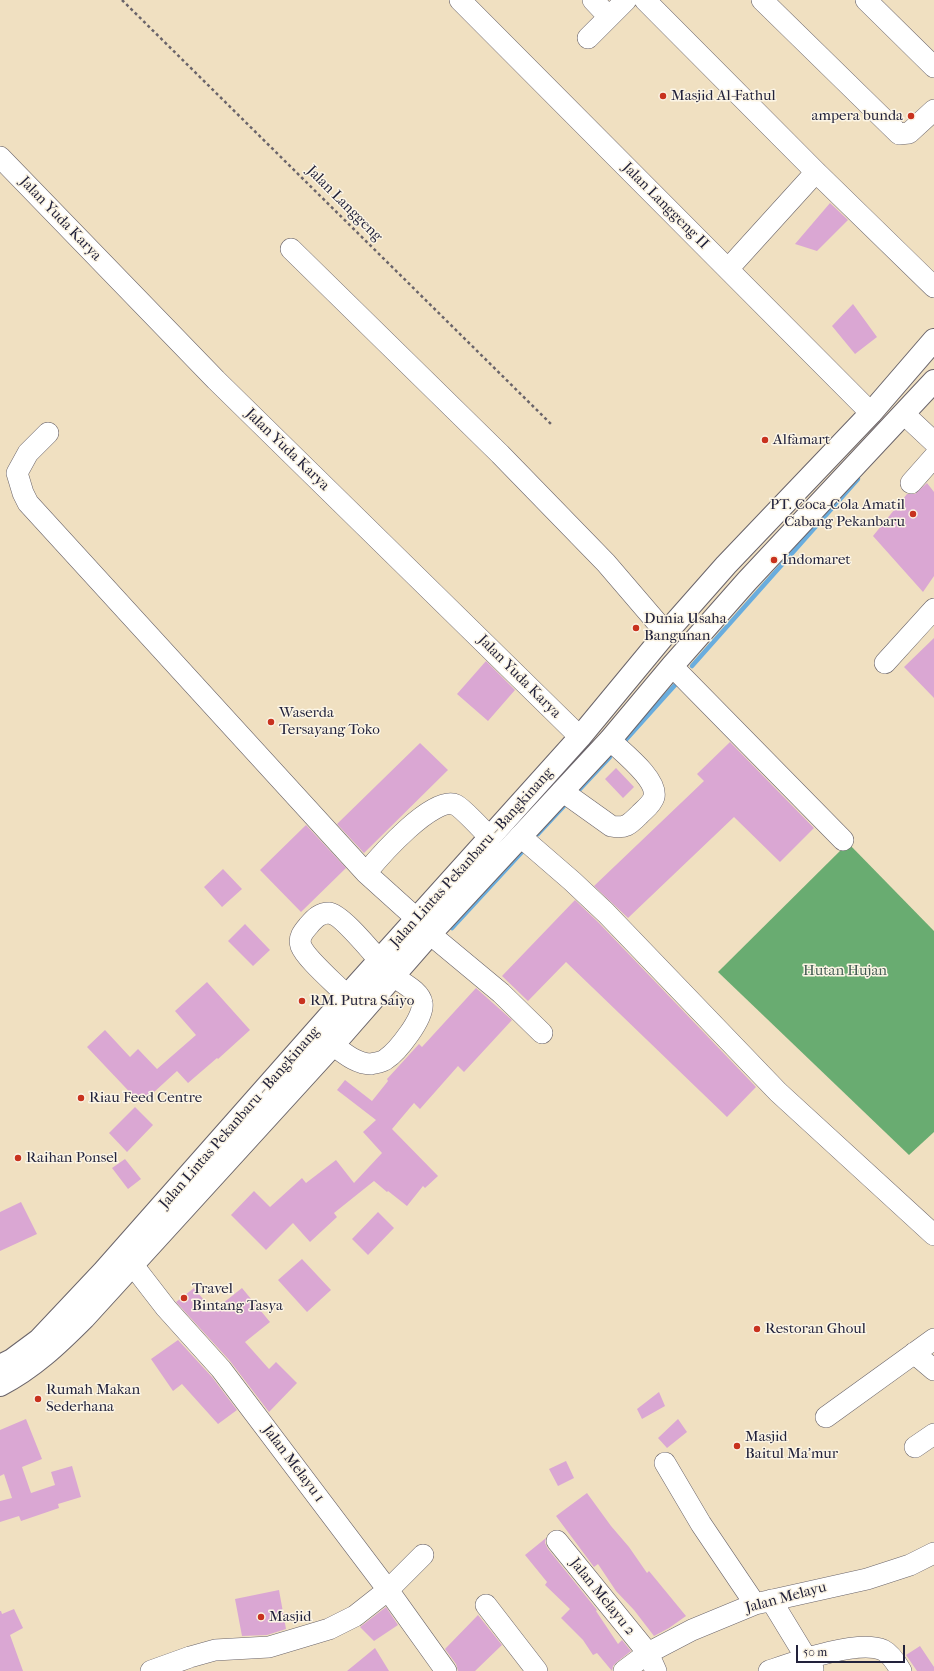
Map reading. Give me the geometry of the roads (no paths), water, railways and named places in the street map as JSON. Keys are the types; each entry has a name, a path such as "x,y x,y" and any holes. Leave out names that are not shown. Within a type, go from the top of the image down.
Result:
{"highway":[{"name":"Jalan Lintas Pekanbaru - Bangkinang","path":"0,1384 19,1375 47,1353 84,1318 333,1045 387,968 423,927 490,837 580,737 666,633 726,565 871,413 934,340"},
{"name":"Jalan Lintas Pekanbaru - Bangkinang","path":"423,927 520,836 610,740 672,666 747,581 934,381"},
{"path":"726,565 747,581"},
{"name":"Jalan Lintas Pekanbaru - Bangkinang","path":"0,1366 12,1360 39,1340 104,1271 347,996 387,968"}],"street":[{"name":"Jalan Langgeng II","path":"460,0 871,413"},
{"path":"593,0 609,17"},
{"path":"588,38 626,0"},
{"path":"644,0 816,172 934,287"},
{"path":"762,0 899,134 909,133 934,110"},
{"path":"866,0 934,67"},
{"name":"Jalan Yuda Karya","path":"0,157 216,380 580,737"},
{"path":"728,268 816,172"},
{"path":"291,250 500,454 606,563 666,633"},
{"path":"904,414 934,442"},
{"path":"48,433 28,453 17,473 23,493 28,503 366,873 423,927 487,980 542,1032"},
{"path":"911,483 934,457"},
{"path":"885,663 934,609"},
{"path":"672,666 843,840"},
{"path":"562,791 611,826 619,827 629,825 651,804 654,797 654,789 649,779 610,740"},
{"path":"366,873 396,839 432,810 446,803 456,805 490,837"},
{"path":"520,836 606,913 778,1092 934,1235"},
{"path":"333,1045 351,1058 362,1063 373,1064 386,1060 412,1030 420,1015 422,1003 416,993 387,968 340,917 330,913 318,915 303,932 300,940 302,948 347,996"},
{"name":"Jalan Melayu 1","path":"132,1264 166,1308 221,1368 388,1590 446,1671"},
{"path":"826,1417 934,1339"},
{"path":"914,1353 934,1370"},
{"path":"915,1446 934,1434"},
{"path":"665,1463 701,1524 763,1602 810,1665"},
{"name":"Jalan Melayu 2","path":"557,1541 652,1662"},
{"name":"Jalan Melayu","path":"624,1671 652,1662 692,1630 763,1602 867,1578 910,1565 934,1552"},
{"path":"151,1671 215,1650 270,1647 329,1629 355,1616 388,1590 424,1555"},
{"path":"486,1605 537,1671"},
{"path":"769,1671 810,1665 847,1650 869,1647 884,1651 895,1662 901,1671"}],"waterway":[{"path":"692,666 858,479"},
{"path":"623,743 676,684"},
{"path":"580,789 610,757"},
{"path":"538,834 564,806"},
{"path":"452,928 522,852"}],"place":[{"name":"Masjid Al-Fathul","path":"663,96"},
{"name":"ampera bunda","path":"911,116"},
{"name":"Alfamart","path":"765,440"},
{"name":"PT. Coca-Cola Amatil Cabang Pekanbaru","path":"913,514"},
{"name":"Indomaret","path":"774,560"},
{"name":"Dunia Usaha Bangunan","path":"636,628"},
{"name":"Waserda Tersayang Toko","path":"271,722"},
{"name":"RM. Putra Saiyo","path":"302,1001"},
{"name":"Riau Feed Centre","path":"81,1098"},
{"name":"Raihan Ponsel","path":"18,1158"},
{"name":"Travel Bintang Tasya","path":"184,1298"},
{"name":"Restoran Ghoul","path":"757,1329"},
{"name":"Rumah Makan Sederhana","path":"38,1399"},
{"name":"Masjid Baitul Ma'mur","path":"737,1446"},
{"name":"Masjid","path":"261,1617"}],"park label":[{"name":"Hutan Hujan","path":"845,971"}]}
